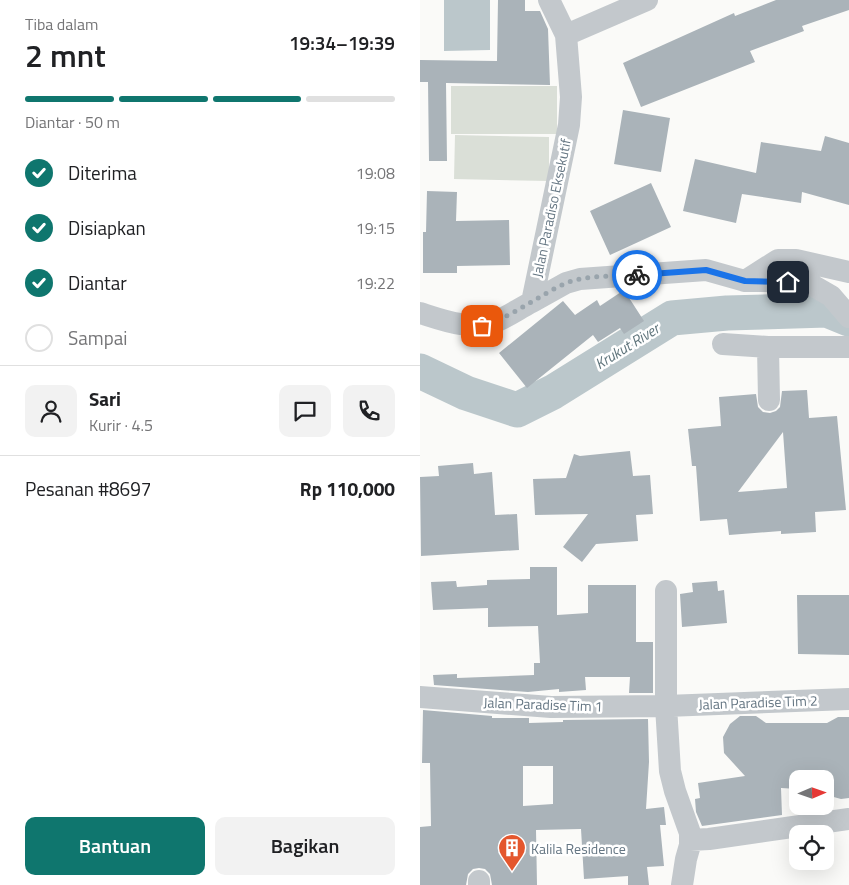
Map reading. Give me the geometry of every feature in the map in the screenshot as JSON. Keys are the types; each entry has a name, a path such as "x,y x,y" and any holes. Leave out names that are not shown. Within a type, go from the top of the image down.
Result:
{"street":[{"name":"Jalan Paradiso Eksekutif","path":"532,302 569,125 571,97 566,35 549,0"},
{"path":"566,35 646,0"},
{"path":"745,281 778,260 796,260 849,272"},
{"path":"420,313 464,325 482,326 498,321 566,283 580,279 706,270 745,281 805,281 831,296 849,317"},
{"path":"723,344 768,347 849,347"},
{"path":"768,347 769,400"},
{"path":"666,591 666,706 670,771 689,828 690,840 682,885"},
{"name":"Jalan Paradise Tim 1","path":"420,697 551,707 666,706"},
{"name":"Jalan Paradise Tim 2","path":"666,706 849,699"},
{"path":"690,840 849,819"}],"shaded area":[{"path":"444,0 490,0 490,50 444,51"},
{"path":"451,86 557,86 557,134 451,134"},
{"path":"455,135 549,137 549,181 454,179"}],"building":[{"path":"498,0 525,0 525,11 540,11 548,29 550,85 446,83 447,161 429,161 428,82 420,82 420,60 497,61"},
{"path":"776,0 849,0 849,10 802,26 804,31 750,51 755,62 641,107 623,63 734,13 735,16"},
{"path":"623,110 670,118 661,172 614,164"},
{"path":"825,136 849,143 849,205 802,192 801,203 742,194 736,223 683,211 695,159 756,173 761,142 821,151"},
{"path":"651,183 671,227 610,255 590,211"},
{"path":"427,191 457,192 456,221 509,220 510,265 457,266 457,273 423,273 423,232 426,232"},
{"path":"624,290 644,321 624,334 620,328 598,342 593,335 527,388 499,353 563,301 575,315 597,300 600,306"},
{"path":"807,390 809,418 837,416 846,510 815,512 816,532 781,534 781,531 729,535 727,519 700,521 696,466 692,466 688,429 721,426 719,397 756,394 758,407 763,412 770,413 780,407 782,391","holes":["783,432 787,488 738,492"]},
{"path":"630,451 633,476 650,475 653,514 636,515 638,541 596,544 582,562 563,547 588,514 535,515 533,479 566,478 574,454 580,456"},
{"path":"473,463 474,474 492,472 495,515 517,514 519,550 421,556 420,477 439,476 438,466"},
{"path":"530,567 557,567 557,615 588,613 588,585 636,585 636,642 653,642 653,693 629,693 630,677 585,677 586,690 559,692 559,689 528,692 434,685 433,675 457,674 457,678 534,675 534,663 540,663 538,626 488,627 488,608 433,610 431,582 456,581 457,587 487,585 487,580 530,579"},
{"path":"717,581 718,591 724,590 727,623 682,627 680,594 693,592 692,583"},
{"path":"797,595 849,595 849,655 798,654"},
{"path":"423,710 492,716 492,718 529,718 529,723 563,722 563,720 648,719 649,762 646,809 664,807 666,825 660,825 664,866 647,867 649,885 628,885 628,876 584,879 581,829 536,830 537,885 492,885 490,874 485,869 479,868 473,869 468,874 466,885 420,885 420,827 431,826 430,763 422,763","holes":["523,766 553,766 553,804 523,806"]},
{"path":"740,716 756,716 766,723 827,723 838,717 849,717 849,798 834,797 834,770 789,770 789,788 781,788 782,815 702,826 696,812 695,799 700,798 698,783 745,776 724,753 723,737 730,724"}],"waterway":[{"name":"Krukut River","path":"420,371 466,393 517,410 553,392 672,318 727,313 827,310 849,319"}],"way so far":[{"path":"482,326 498,321 566,283 580,279 637,275"}],"place":[{"name":"Kalila Residence","path":"512,872"}],"route":[{"path":"637,275 706,270 745,281 788,282"}]}
